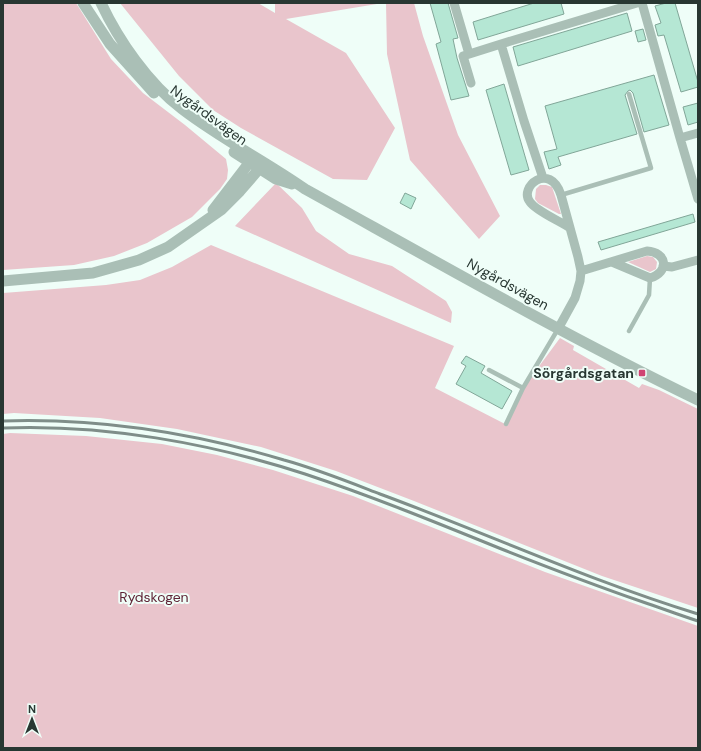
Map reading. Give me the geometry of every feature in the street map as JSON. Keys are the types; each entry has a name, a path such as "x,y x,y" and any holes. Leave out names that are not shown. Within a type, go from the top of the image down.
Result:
{"street":[{"name":"Nygårdsvägen","path":"83,3 110,44 152,90 179,114 229,149 255,163 280,171 305,189 558,329 698,400"},
{"name":"Nygårdsvägen","path":"101,3 129,51 157,86 181,108 255,163"},
{"path":"454,3 469,54"},
{"path":"604,3 606,13"},
{"path":"471,83 463,56 637,3"},
{"path":"642,3 698,199"},
{"path":"501,44 543,178"},
{"path":"680,138 698,133"},
{"path":"229,149 236,163 236,180"},
{"path":"187,235 215,207 236,180 255,163"},
{"path":"3,281 93,273 139,260 168,247 221,210 255,163"},
{"path":"558,329 575,298 580,281 578,257 561,195 559,189 552,179 543,178 536,181 529,187 529,202 570,228"},
{"path":"580,271 647,251 654,251 658,254 663,260 663,266 661,272 657,276 650,278 612,262"},
{"path":"663,266 672,267 698,260"}],"lane":[{"path":"561,195 651,168 629,94"},
{"path":"629,331 649,295 650,278"},
{"path":"506,424 523,388 558,329"},
{"path":"489,370 523,388"}],"green space":[{"path":"3,3 76,3 111,59 143,93 226,159 228,170 227,179 220,189 192,217 147,243 114,256 74,265 3,270"},
{"path":"120,3 258,3 275,13 275,3 383,3 286,19 346,53 395,128 367,180 333,179 241,128 213,110 179,76"},
{"path":"386,3 414,3 423,36 458,135 500,216 479,239 410,160 387,54"},
{"path":"276,183 302,208 316,231 349,254 392,266 446,301 452,312 451,323 235,226"},
{"path":"540,185 552,187 561,214 538,203 535,199 536,189"},
{"path":"211,245 454,346 435,388 505,424 523,388 560,338 574,346 573,350 639,388 642,384 659,390 698,409 698,608 602,576 336,471 261,447 177,429 100,418 14,413 3,414 3,293 106,285 140,280 172,267"},
{"path":"647,256 653,257 657,262 656,269 650,272 628,262"},
{"name":"Rydskogen","path":"3,434 86,436 162,444 217,455 273,470 353,496 545,572 698,626 698,748 3,748"}],"building":[{"path":"430,3 448,3 458,38 453,39 457,58 469,96 451,100 436,44 441,42"},
{"path":"534,3 561,3 564,14 478,40 473,22"},
{"path":"666,3 675,3 698,82 698,87 681,92 664,35 658,36 655,25 661,23 655,6"},
{"path":"627,13 632,31 518,66 513,47"},
{"path":"643,29 646,40 638,42 635,31"},
{"path":"654,75 669,125 644,132 633,93 630,90 625,95 637,134 558,157 561,165 549,169 544,152 557,149 545,106"},
{"path":"504,84 529,170 511,175 486,90"},
{"path":"698,103 698,122 688,125 683,107"},
{"path":"405,193 416,198 411,209 400,203"},
{"path":"693,214 695,222 601,250 598,242"},
{"path":"466,356 485,366 481,373 512,391 502,409 456,384 466,366 461,363"}],"railway":[{"path":"3,421 74,422 145,429 250,450 333,476 578,572 698,614"},
{"path":"3,428 79,429 156,438 232,453 269,463 354,491 571,576 698,621"}],"place":[{"name":"Sörgårdsgatan","path":"642,373"}]}
